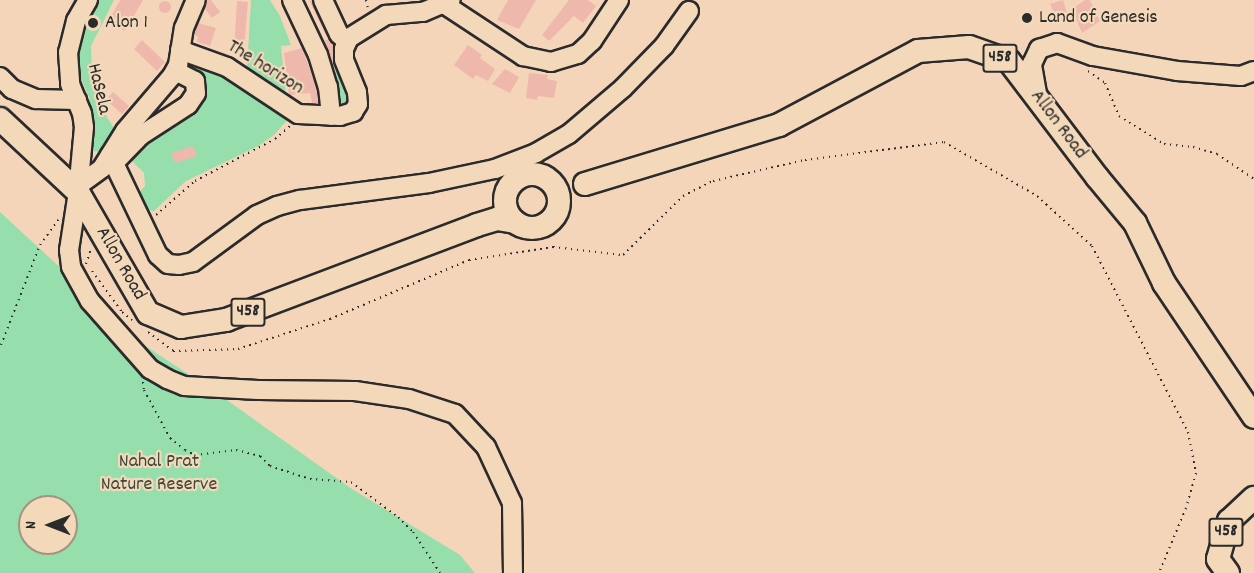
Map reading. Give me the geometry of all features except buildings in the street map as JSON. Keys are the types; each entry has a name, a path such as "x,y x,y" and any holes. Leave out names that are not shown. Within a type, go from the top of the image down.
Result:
{"main road":[{"name":"Allon Road","path":"552,184 571,186 585,184 778,125 918,51 969,47 1010,61 1135,223 1164,283 1254,417"},
{"name":"Allon Road","path":"0,119 79,189 148,313 181,327 226,320 477,225 497,219 515,222"},
{"path":"526,175 543,177 552,184 558,195 558,207 552,217 538,227 526,227 515,222 508,212 506,195 511,184 526,175"},
{"name":"Allon Road","path":"558,207 585,184"},
{"name":"Allon Road","path":"477,225 499,205 506,195"},
{"name":"458","path":"1228,573 1218,559 1229,521 1254,498"}],"street":[{"name":"HaSela","path":"88,0 76,21 68,52 70,84 84,127 79,189 70,235 71,267 90,302 142,361 167,379 184,386 258,390 355,391 409,399 455,414 486,447 512,503 513,573"},
{"path":"112,159 125,131 175,71 184,28 196,0"},
{"path":"292,0 318,56 328,87 331,116"},
{"path":"323,0 339,34 347,42 349,38 386,15 423,12 447,2 523,56 551,62 578,54 592,41 619,0"},
{"path":"112,159 158,255 168,264 179,266 193,262 257,215 277,206 300,200 429,183 495,169 536,153 569,134 623,88 664,46 689,11"},
{"name":"The horizon","path":"180,50 227,67 298,114 331,116 352,112 358,104 357,92 344,59 347,42"},
{"path":"1038,99 1032,64 1039,49 1056,43 1093,56 1177,71 1241,76 1254,71"},
{"path":"79,189 140,136 188,105 196,93 195,81 175,71"},
{"path":"0,77 12,89 36,99 77,100"}],"path":[{"path":"1080,65 1105,83 1119,116 1164,144 1217,154 1254,179"},
{"path":"146,226 172,199 195,181 275,139 289,129 298,114"},
{"path":"147,332 172,351 238,349 330,319 470,260 553,247 623,255 683,196 713,181 805,160 944,142 1037,196 1092,246 1188,432 1196,473 1186,508 1159,573"},
{"path":"1,344 40,245 59,218"},
{"path":"98,226 86,264 122,312 139,325"},
{"path":"142,361 144,390 170,438 185,450 195,455 236,450 260,456 270,466 310,479 351,482 398,517 413,532 441,573"}],"green space":[{"path":"98,0 114,0 91,46 92,81 103,111 114,128 104,152 91,151 93,119 89,97 76,67 76,46"},
{"path":"251,0 270,0 280,16 291,45 281,46 286,96 247,69"},
{"path":"295,0 303,0 333,72 342,68 351,92 349,108 336,108"},
{"path":"190,62 224,73 289,118 274,135 258,146 186,181 154,211 147,210 137,195 145,186 144,173 130,159 149,141 191,113 188,68"},
{"name":"Nahal Prat Nature Reserve","path":"0,212 144,345 214,391 352,489 460,555 475,573 0,573"}],"place":[{"name":"Land of Genesis","path":"1027,18"},
{"name":"Alon 1","path":"93,23"}]}
